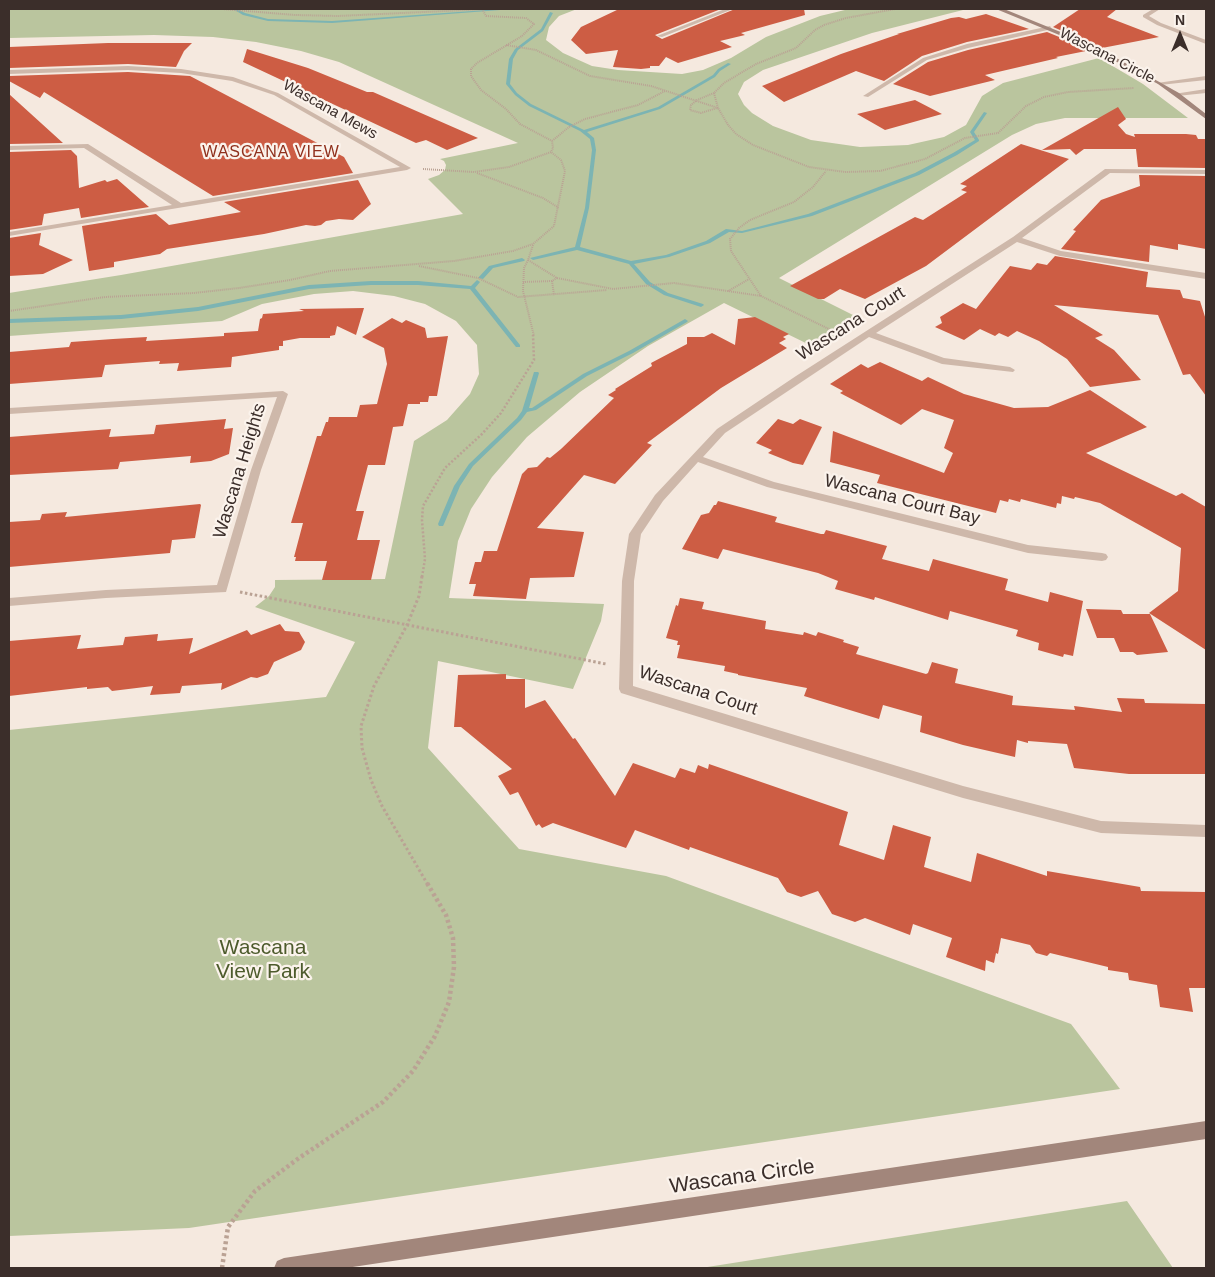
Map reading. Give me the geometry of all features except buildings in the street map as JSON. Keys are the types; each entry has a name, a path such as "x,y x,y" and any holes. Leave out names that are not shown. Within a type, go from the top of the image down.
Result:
{"street":[{"path":"660,36 730,9"},
{"name":"Wascana Circle","path":"999,9 1093,47 1160,83 1177,94 1206,118"},
{"path":"1157,9 1145,16 1159,24 1206,42"},
{"path":"866,96 925,60 967,46 1050,28"},
{"name":"Wascana Mews","path":"9,72 128,68 181,71 233,79 276,94 407,168"},
{"path":"1160,83 1206,78"},
{"path":"1177,94 1206,91"},
{"path":"9,148 85,146 180,206"},
{"path":"9,234 407,168"},
{"name":"Wascana Court","path":"1206,172 1108,171 1016,240 721,431 659,498 635,534 628,581 626,690 963,792 1101,827 1206,831"},
{"path":"1016,240 1060,253 1206,276"},
{"path":"870,334 942,361 1010,370"},
{"name":"Wascana Heights","path":"9,411 283,394 256,470 222,588"},
{"name":"Wascana Court Bay","path":"697,458 771,485 1028,549 1102,557"},
{"path":"9,602 106,594 222,588"},
{"name":"Wascana Circle","path":"284,1268 1206,1130"}],"path":[{"path":"222,9 317,16 488,9"},
{"path":"718,108 707,113 692,112 690,108 696,100 714,94 724,84 756,64 796,48 815,30 846,18 895,9"},
{"path":"482,10 484,14 494,17 522,18 532,22 533,27 476,63 471,69 471,76 481,90 506,109 520,124 552,142"},
{"path":"505,45 542,52 590,76 651,86 718,108"},
{"path":"714,94 718,108 736,134 753,145 786,159 826,171 859,172 895,168 925,159 962,139 998,133 1026,106 1044,97 1060,93 1128,87"},
{"path":"552,142 576,123 593,116 638,105 665,91"},
{"path":"407,168 474,172 509,167 550,152 553,148 552,142"},
{"path":"9,311 104,297 221,290 267,284 330,271 413,265 491,255 533,244 554,226 559,208 565,171 561,160 550,152"},
{"path":"761,296 731,250 730,239 739,228 750,220 794,202 813,187 826,171"},
{"path":"474,172 543,198 559,208"},
{"path":"222,1268 228,1227 255,1191 299,1158 383,1102 413,1071 436,1036 449,1002 454,967 453,938 446,915 382,806 371,780 362,748 361,726 374,686 407,625 419,596 426,559 422,520 424,506 429,493 445,468 482,434 501,413 534,360 535,345 523,282 524,268 533,244"},
{"path":"528,260 557,278 613,290"},
{"path":"413,265 478,278 518,298 674,283 761,296 856,342"},
{"path":"523,282 552,281 557,278"},
{"path":"727,291 749,279"},
{"path":"552,281 554,295"},
{"path":"222,588 627,668"}],"green space":[{"name":"Wascana View Park","path":"9,9 577,9 559,16 549,27 546,40 563,53 592,66 618,70 682,74 703,70 731,58 766,37 820,16 849,9 967,9 872,33 763,70 744,82 738,94 744,105 752,113 773,126 811,140 860,147 908,145 944,137 966,125 982,96 1003,83 1099,58 1143,84 1188,118 1065,118 1036,124 1012,135 779,278 865,321 818,349 724,303 648,346 580,392 527,437 492,477 471,509 458,541 449,598 604,604 601,621 573,689 438,661 428,748 519,849 666,876 1071,1024 1120,1089 189,1228 9,1236 9,730 326,697 355,642 255,607 269,596 275,587 275,580 385,579 414,441 447,420 470,394 479,374 477,345 456,321 425,304 394,296 353,291 314,294 262,304 222,321 9,336 9,293 463,214 428,179 439,175 445,170 446,165 440,159 518,143 339,62 301,51 256,42 213,37 154,35 9,38"},
{"path":"1127,1201 1173,1268 701,1268"}],"waterway":[{"path":"235,9 244,14 268,20 332,22 511,9"},
{"path":"551,13 542,30 517,49 511,59 508,84 516,94 530,105 581,130 592,138 594,150 587,208 577,248"},
{"path":"584,132 659,108 714,76 719,70 729,64"},
{"path":"631,263 667,256 708,242 728,230 742,232 810,215 917,174 977,140 972,132 985,113"},
{"path":"533,258 577,248"},
{"path":"577,248 631,263"},
{"path":"481,278 491,267 522,260"},
{"path":"631,263 648,283 666,294 701,305"},
{"path":"472,288 477,282"},
{"path":"9,321 121,317 198,309 309,287 371,283 418,283 472,288"},
{"path":"472,288 518,346"},
{"path":"525,411 534,409 585,375 631,352 685,321"},
{"path":"525,411 536,373"},
{"path":"441,524 457,486 471,465 525,411"}],"district":[{"name":"WASCANA VIEW","path":"271,153"}]}
